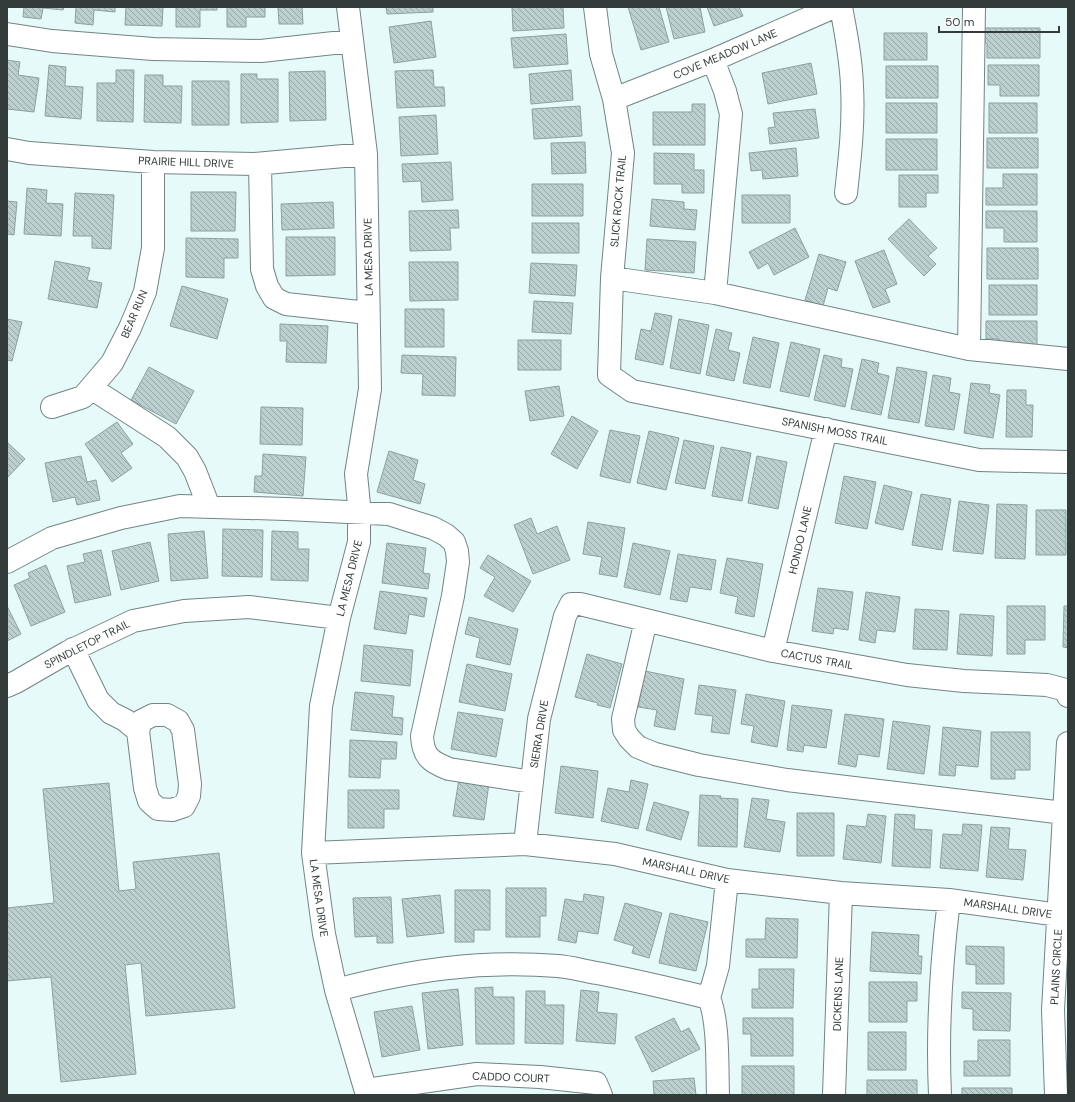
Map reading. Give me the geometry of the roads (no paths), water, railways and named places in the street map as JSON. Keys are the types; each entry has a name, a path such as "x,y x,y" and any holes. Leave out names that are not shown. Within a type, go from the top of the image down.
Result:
{"street":[{"name":"LA MESA DRIVE","path":"348,7 366,154 370,389 356,474 359,512 359,542 339,618 321,706 313,853 324,934 336,990 367,1093"},
{"name":"SLICK ROCK TRAIL","path":"595,7 601,54 614,99 623,153 612,278 609,375"},
{"name":"COVE MEADOW LANE","path":"614,99 713,60 834,7"},
{"path":"841,7 849,48 852,86 852,131 846,193"},
{"path":"969,349 974,7"},
{"path":"7,34 52,41 153,49 261,51 352,41"},
{"path":"713,60 725,91 731,114 715,293"},
{"name":"PRAIRIE HILL DRIVE","path":"7,149 29,153 153,162 260,164 366,154"},
{"name":"BEAR RUN","path":"52,407 83,398 112,363 130,328 145,292 154,248 153,162"},
{"path":"260,164 262,269 267,286 274,298 286,304 368,313"},
{"path":"612,278 715,293 969,349 1068,359"},
{"name":"SPANISH MOSS TRAIL","path":"609,375 632,391 979,460 1068,462"},
{"path":"91,388 167,437 187,457 195,471 209,507"},
{"name":"HONDO LANE","path":"773,651 826,429"},
{"path":"7,562 52,538 121,518 180,506 389,514 433,528 446,535 454,542 458,562 453,596 422,736 423,750 437,765 449,770 532,782"},
{"name":"CACTUS TRAIL","path":"571,604 580,604 773,651 907,675 964,682 1047,685 1067,693"},
{"name":"SIERRA DRIVE","path":"524,844 539,719 565,616 571,604"},
{"name":"SPINDLETOP TRAIL","path":"7,686 72,649 133,621 184,611 249,607 339,618"},
{"path":"646,620 623,719 624,730 629,738 638,747 655,754 699,765 787,780 1064,813"},
{"path":"72,649 98,700 111,713 125,720 138,731"},
{"name":"PLAINS CIRCLE","path":"1056,1095 1053,1010 1068,743"},
{"name":"MARSHALL DRIVE","path":"313,853 524,844 615,854 727,880 841,893 949,900 1059,915"},
{"path":"718,1095 716,1039 713,1006 710,998 718,966 727,880"},
{"name":"DICKENS LANE","path":"834,1095 841,893"},
{"path":"940,1095 940,1005 943,948 949,900"},
{"path":"336,990 380,978 417,971 458,966 501,964 559,966 710,998"},
{"name":"CADDO COURT","path":"367,1093 477,1074 540,1077 596,1083 601,1095"}]}
